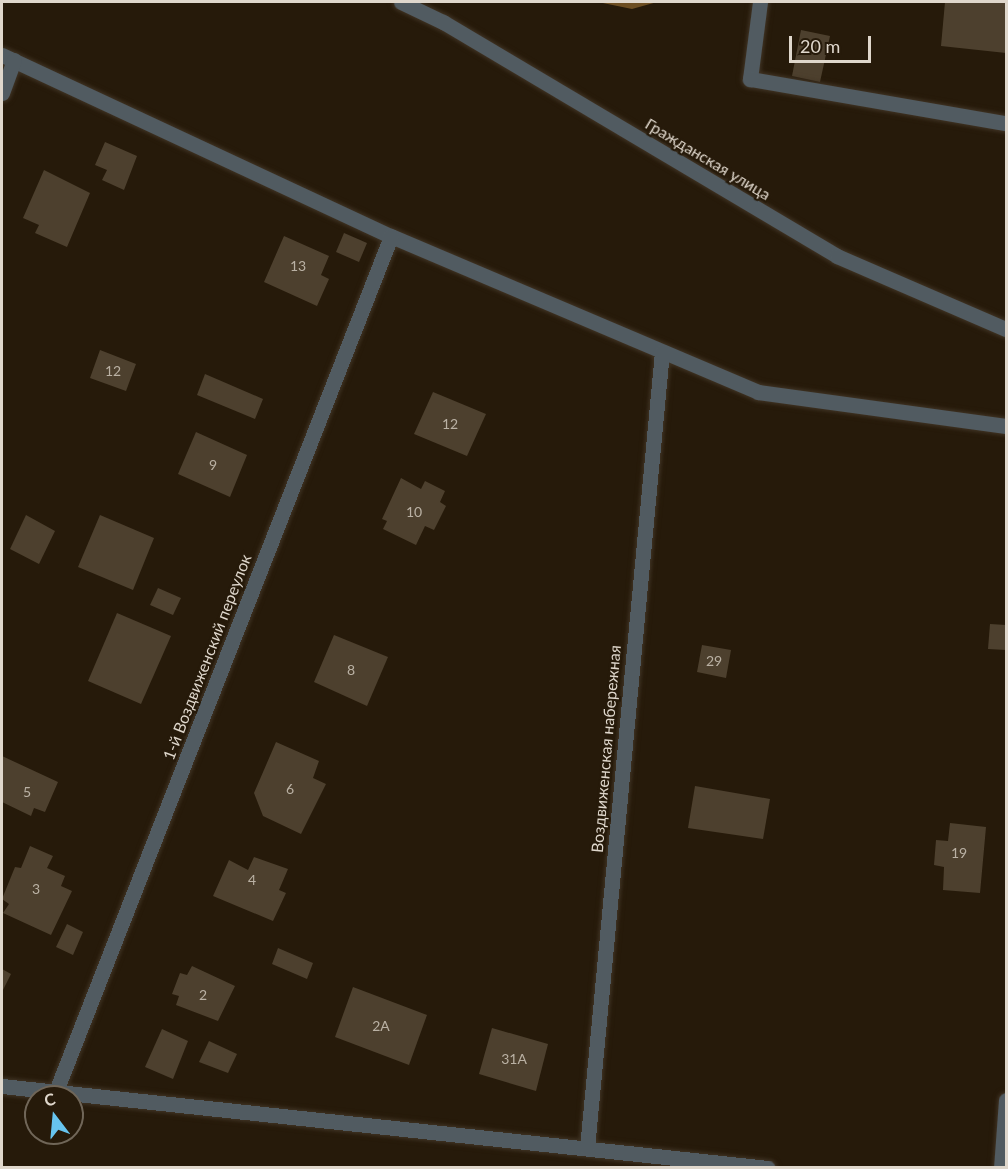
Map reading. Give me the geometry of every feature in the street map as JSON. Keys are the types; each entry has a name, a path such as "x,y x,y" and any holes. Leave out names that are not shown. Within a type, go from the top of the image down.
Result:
{"street":[{"name":"Гражданская улица","path":"401,2 443,22 837,256 1006,329"},
{"path":"760,2 750,79 1006,123"},
{"path":"2,93 8,58 391,236 758,392 1006,426"},
{"name":"1-й Воздвиженский переулок","path":"58,1085 391,236"},
{"name":"Воздвиженская набережная","path":"587,1148 662,352"},
{"path":"2,1086 24,1088"},
{"path":"84,1094 768,1167"},
{"path":"1001,1167 1006,1100"}],"shaded area":[{"path":"598,2 657,2 632,9"}],"building":[{"path":"945,2 1006,2 1006,53 941,46"},
{"path":"801,30 830,36 820,82 792,76"},
{"path":"105,142 137,156 124,190 102,180 107,170 95,165"},
{"path":"44,170 90,193 67,247 35,233 39,225 23,218"},
{"path":"344,233 367,243 359,262 336,252"},
{"path":"284,236 329,256 321,275 329,279 317,306 264,282"},
{"path":"100,350 136,364 126,391 90,378"},
{"path":"205,374 263,399 255,419 197,395"},
{"path":"433,392 486,414 467,456 414,434"},
{"path":"196,432 247,455 230,497 178,474"},
{"path":"401,478 421,489 425,481 445,491 440,502 446,506 434,530 425,526 416,545 383,529 387,521 382,519"},
{"path":"26,515 55,531 39,564 10,549"},
{"path":"100,515 154,538 133,590 78,567"},
{"path":"158,588 181,598 173,615 150,605"},
{"path":"117,613 171,636 141,704 88,681"},
{"path":"990,624 1006,625 1006,650 988,649"},
{"path":"334,635 388,657 367,706 314,682"},
{"path":"702,645 731,650 726,678 697,672"},
{"path":"276,742 319,761 313,778 326,784 301,834 263,816 254,793"},
{"path":"2,756 58,782 45,812 34,808 31,816 2,802"},
{"path":"695,786 770,799 763,839 688,828"},
{"path":"950,823 986,827 980,893 943,890 944,867 934,865 936,840 948,841"},
{"path":"30,846 53,856 47,868 65,876 61,886 72,891 51,935 3,913 9,904 2,899 15,867 21,868"},
{"path":"254,857 288,869 279,890 286,893 273,921 213,896 229,860 248,870"},
{"path":"67,924 83,932 73,955 56,947"},
{"path":"278,948 313,963 307,979 272,964"},
{"path":"192,966 235,986 218,1021 176,1005 179,996 172,994 180,973 187,975"},
{"path":"2,969 11,974 2,992"},
{"path":"353,987 427,1015 409,1065 335,1037"},
{"path":"492,1028 548,1044 536,1091 479,1074"},
{"path":"162,1029 188,1041 173,1079 145,1067"},
{"path":"209,1041 237,1054 228,1073 199,1062"}]}
